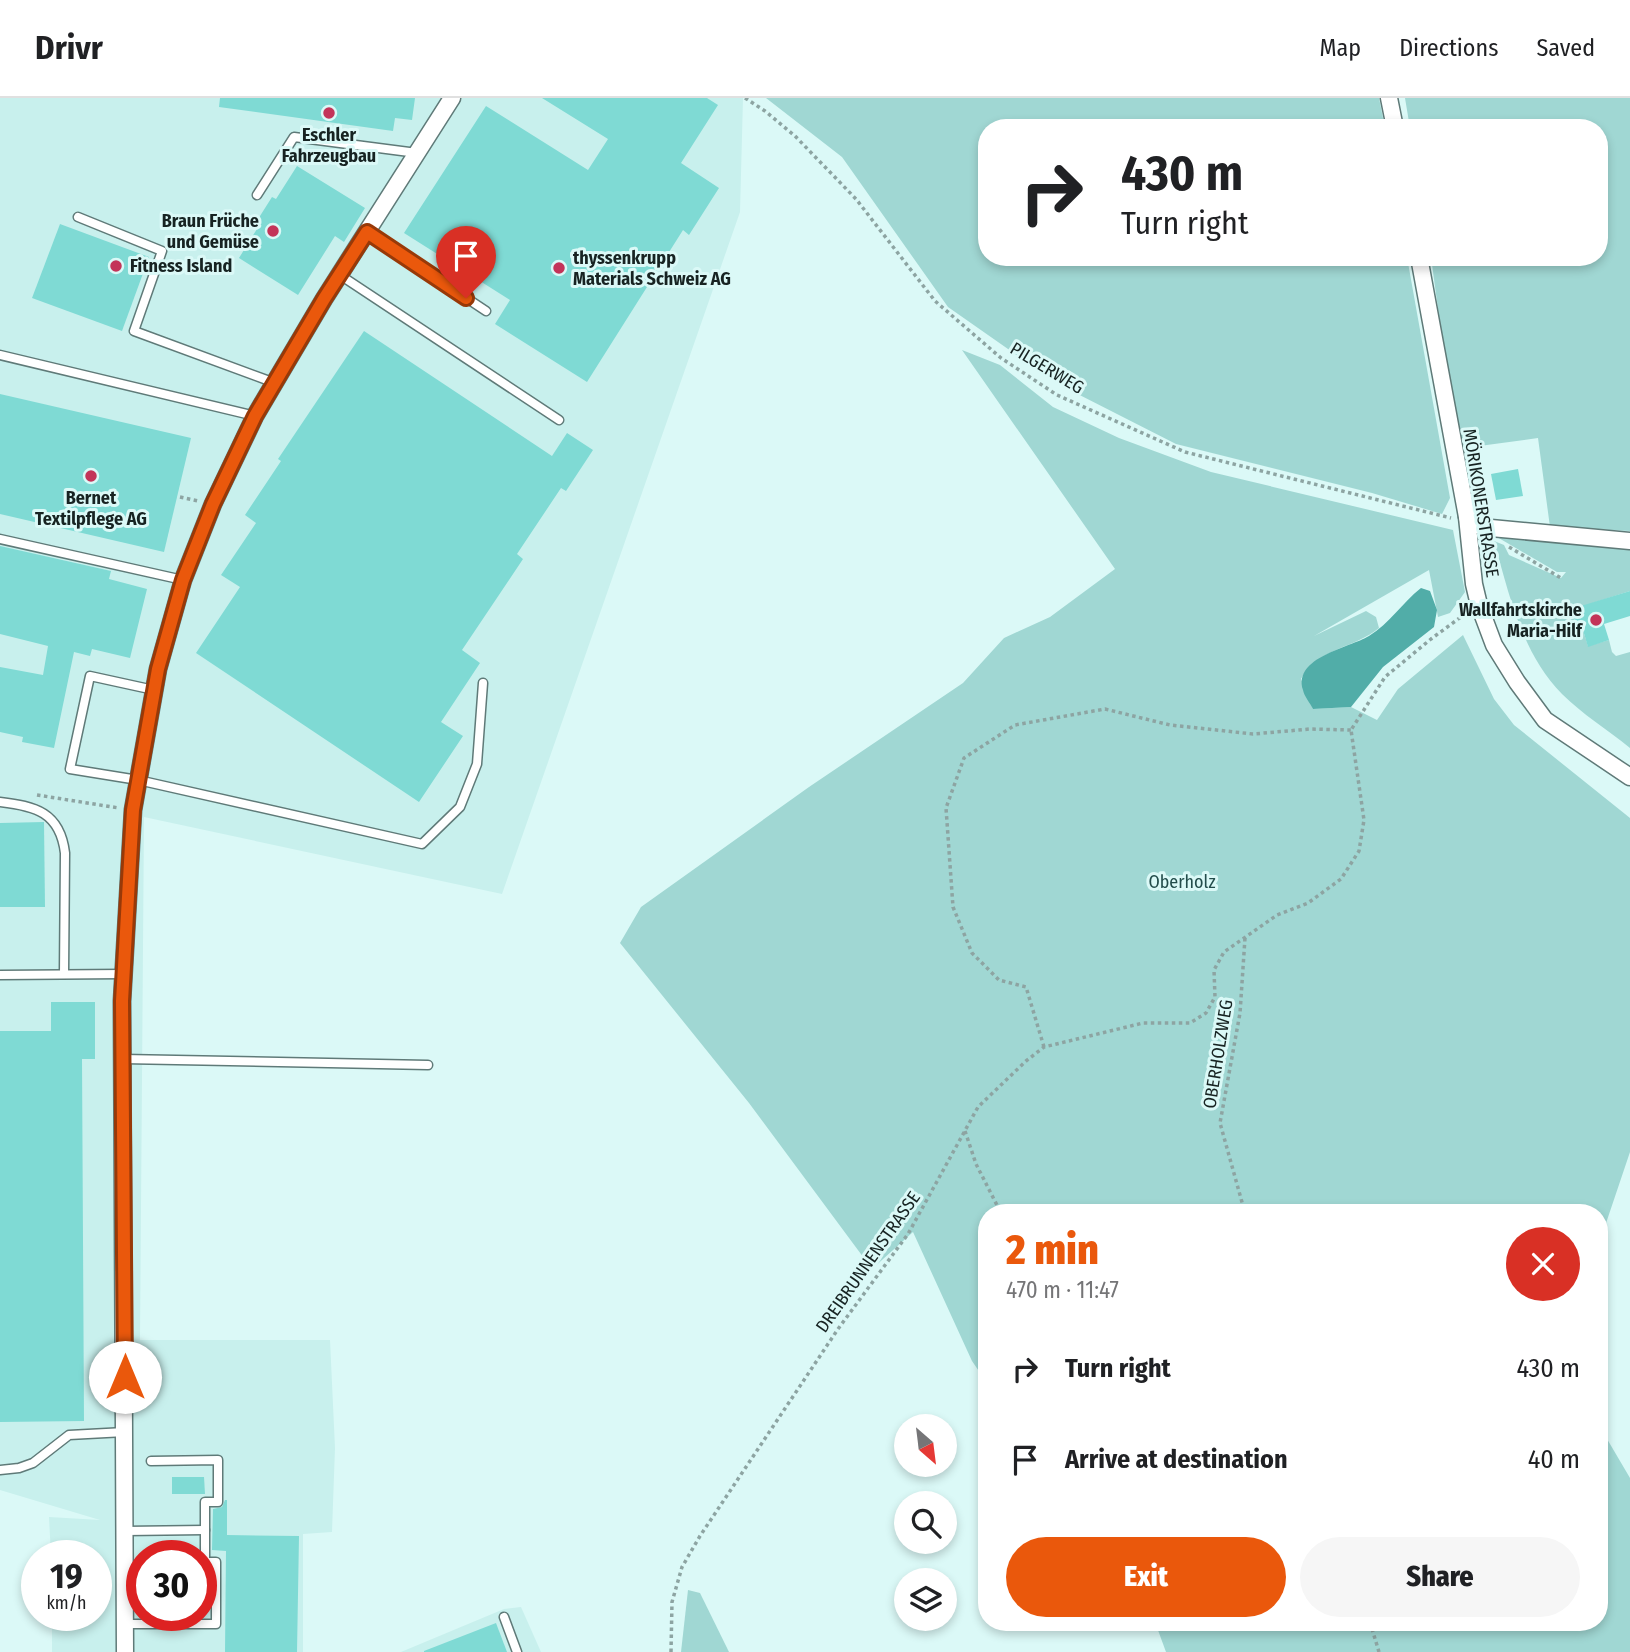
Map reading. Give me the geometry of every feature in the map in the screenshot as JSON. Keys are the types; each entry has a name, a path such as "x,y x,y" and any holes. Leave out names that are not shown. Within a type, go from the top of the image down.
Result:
{"street":[{"path":"125,1652 124,974 133,810 154,690 183,580 213,504 255,416 452,98"},
{"path":"1389,98 1393,119"},
{"name":"MÖRIKONERSTRASSE","path":"1421,266 1467,517 1474,584 1494,645 1545,720 1629,775"},
{"path":"1467,517 1476,525 1491,528 1630,541"}],"lane":[{"path":"257,195 294,137 417,153"},
{"path":"78,217 162,251 134,331 275,383"},
{"path":"367,232 486,311"},
{"path":"340,275 559,420"},
{"path":"0,355 255,416"},
{"path":"0,539 183,580"},
{"path":"154,690 90,676 70,769 138,780 422,844 460,807 477,764 484,683"},
{"path":"0,802 27,805 41,811 53,821 61,836 65,853 64,974"},
{"path":"0,975 124,974"},
{"path":"123,1059 428,1065"},
{"path":"0,1470 33,1463 69,1435 125,1432"},
{"path":"125,1624 216,1624 216,1562 205,1562 205,1502 218,1502 218,1460 151,1461"},
{"path":"125,1531 205,1530"},
{"path":"504,1617 517,1652"}],"path":[{"name":"PILGERWEG","path":"745,98 795,136 856,199 935,302 1001,358 1057,395 1185,452 1447,518 1467,517"},
{"path":"1506,546 1561,578"},
{"path":"1044,1047 1026,987 999,981 972,953 953,907 946,808 964,758 1015,724 1105,709 1170,725 1253,734 1310,729 1352,730 1385,677 1479,605"},
{"name":"DREIBRUNNENSTRASSE","path":"671,1652 672,1602 682,1567 838,1329 908,1234 978,1107 1026,1060 1044,1047 1143,1023 1190,1023 1206,1013 1215,997 1214,970 1224,952 1278,915 1308,903 1341,879 1359,851 1364,820 1352,730"},
{"path":"27,793 133,810"},
{"name":"OBERHOLZWEG","path":"1242,1204 1220,1124 1240,1013 1245,938"},
{"path":"965,1130 976,1164 996,1204"},
{"path":"1372,1631 1378,1652"}],"shaded area":[{"path":"0,98 743,98 740,212 502,894 144,817 140,1340 330,1340 335,1448 332,1532 303,1534 303,1652 52,1652 52,1631 112,1631 112,1540 50,1540 49,1517 100,1520 0,1490"},
{"path":"1421,588 1430,591 1437,610 1434,627 1383,667 1351,707 1313,709 1303,690 1302,679 1306,669 1325,655 1369,636"},
{"path":"521,1607 541,1652 401,1652 504,1609"}],"green space":[{"path":"766,98 1379,98 1383,119 978,119 978,266 1409,266 1450,498 1442,514 1372,493 1176,444 1058,384 948,307 842,157"},
{"path":"1405,98 1630,98 1630,531 1550,527 1538,438 1457,449 1432,266 1608,266 1608,119 1408,119"},
{"name":"Oberholz","path":"962,350 1000,365 1053,407 1119,438 1211,472 1453,530 1465,592 1450,613 1438,617 1429,570 1314,636 1366,611 1376,617 1379,628 1316,661 1301,679 1313,709 1351,707 1377,720 1398,689 1463,635 1494,699 1514,725 1630,818 1630,1152 1608,1217 1608,1204 978,1204 978,1370 913,1232 872,1269 749,1103 620,943 641,907 809,787 963,683 1004,638 1050,617 1115,569"},
{"path":"1497,537 1630,545 1630,591 1571,610 1578,631 1583,630 1588,646 1609,640 1616,656 1630,652 1630,748 1570,701 1548,678 1519,622 1494,541 1504,545 1509,555 1561,578 1566,572 1557,572"},
{"path":"1608,1441 1630,1478 1630,1652 1166,1652 1158,1631 1608,1631"},
{"path":"688,1590 700,1593 729,1652 681,1652"}],"building":[{"name":"Eschler Fahrzeugbau","path":"220,98 415,98 412,120 395,118 393,131 219,107"},
{"name":"thyssenkrupp Materials Schweiz AG","path":"542,98 707,98 718,105 681,163 719,188 689,235 683,230 587,382 495,324 510,300 404,233 486,106 588,170 608,139"},
{"path":"297,166 365,208 344,242 335,236 298,295 239,258 257,229 253,227 272,197 276,199"},
{"name":"Fitness Island","path":"60,224 149,257 122,331 32,298"},
{"path":"364,331 552,456 567,433 593,450 566,491 561,488 517,554 523,559 462,650 480,663 441,722 463,736 419,802 196,653 240,587 221,575 256,523 245,515 281,461 278,459"},
{"name":"Bernet Textilpflege AG","path":"0,394 191,438 164,552 0,514"},
{"path":"1518,469 1523,496 1496,500 1491,474"},
{"path":"0,546 111,571 109,579 147,589 130,658 92,649 90,656 74,652 54,748 22,742 23,737 0,732 0,667 43,675 48,646 0,634"},
{"name":"Wallfahrtskirche Maria-Hilf","path":"1630,591 1630,616 1604,624 1609,640 1588,647 1583,630 1578,631 1571,609"},
{"path":"44,822 45,907 0,907 0,823"},
{"path":"51,1002 95,1002 95,1059 82,1059 84,1421 0,1422 0,1031 51,1031"},
{"path":"172,1477 204,1477 205,1494 172,1494"},
{"path":"227,1500 227,1535 299,1536 297,1652 225,1652 226,1551 217,1550 217,1540 212,1540 213,1509 222,1507"},
{"path":"496,1623 507,1652 424,1652 424,1651"}],"place":[{"name":"Eschler Fahrzeugbau","path":"329,113"},
{"name":"Braun Früche und Gemüse","path":"273,231"},
{"name":"Fitness Island","path":"116,266"},
{"name":"thyssenkrupp Materials Schweiz AG","path":"559,268"},
{"name":"Bernet Textilpflege AG","path":"91,476"},
{"name":"Wallfahrtskirche Maria-Hilf","path":"1596,620"}],"route":[{"path":"125,1377 122,1001 133,810 158,669 183,580 213,504 255,416 367,232 466,298"}]}
